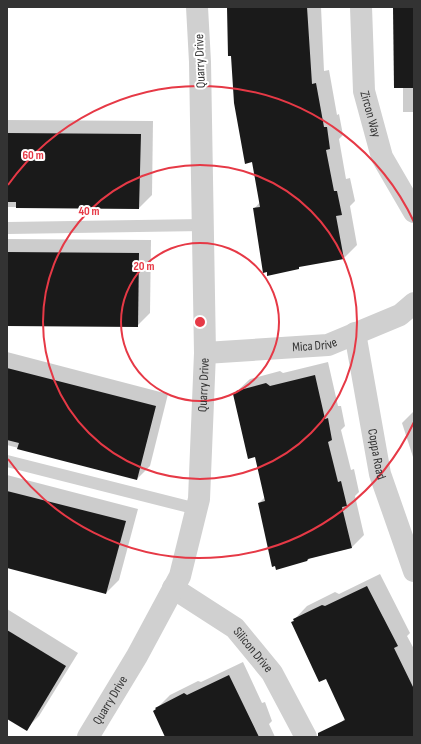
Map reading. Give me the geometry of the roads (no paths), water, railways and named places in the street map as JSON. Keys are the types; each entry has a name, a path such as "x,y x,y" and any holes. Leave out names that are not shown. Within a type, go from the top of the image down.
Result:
{"street":[{"name":"Quarry Drive","path":"88,737 137,656 180,576 199,499 205,353 200,62 197,7"},
{"name":"Zircon Way","path":"361,7 364,91 382,157 414,212"},
{"name":"Mica Drive","path":"205,353 328,345 400,315 414,303"},
{"name":"Coppa Road","path":"355,333 380,474 414,571"},
{"name":"Silicon Drive","path":"173,588 235,628 272,673 306,737"}],"lane":[{"path":"8,228 203,225"},
{"path":"7,461 197,509"}]}
